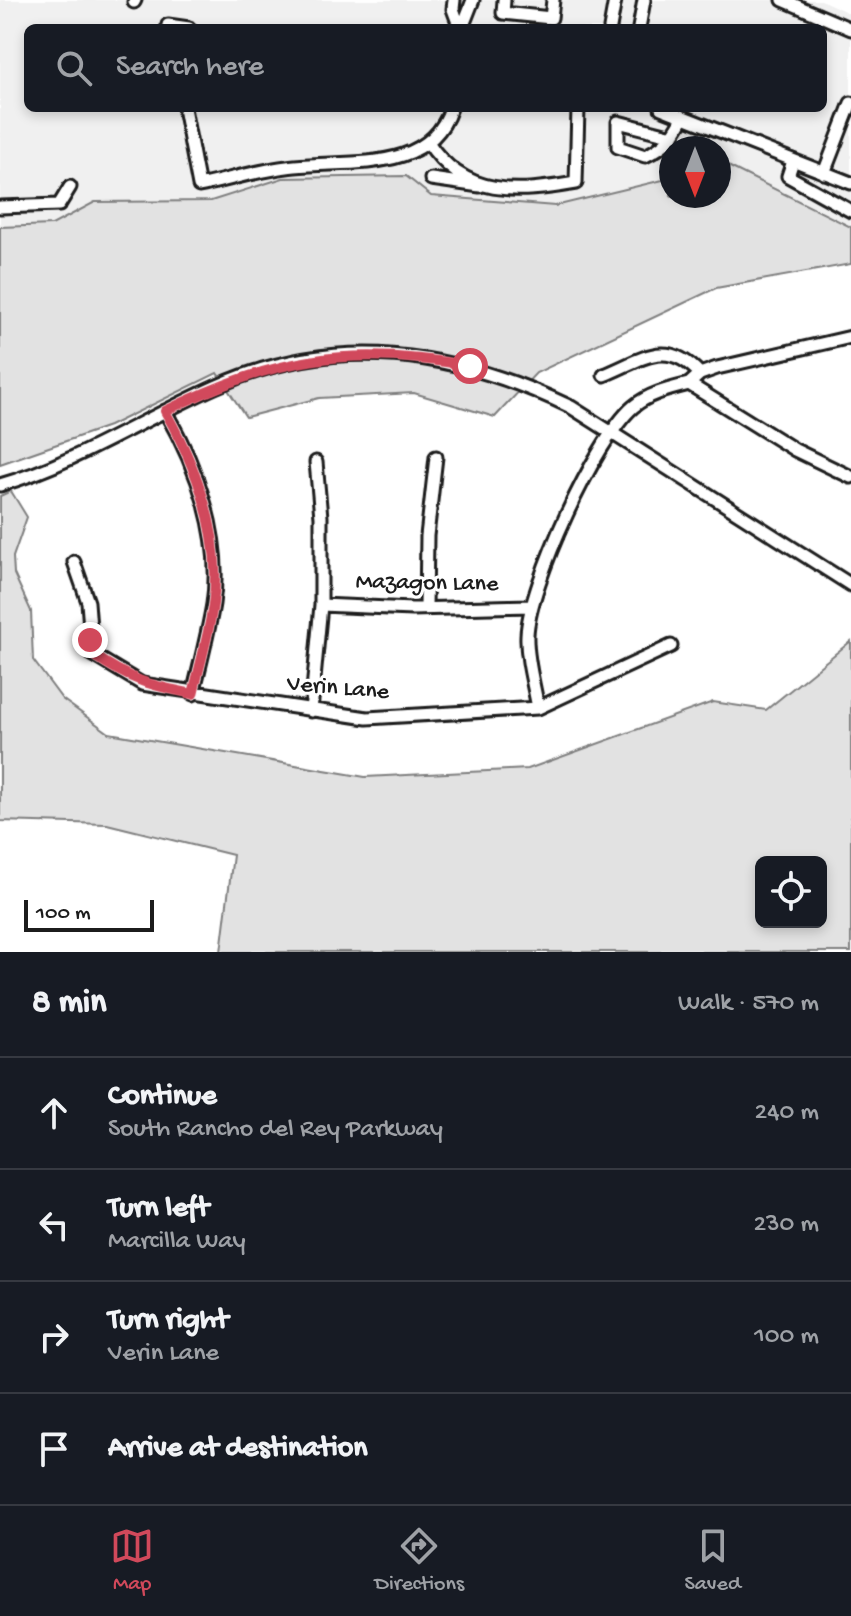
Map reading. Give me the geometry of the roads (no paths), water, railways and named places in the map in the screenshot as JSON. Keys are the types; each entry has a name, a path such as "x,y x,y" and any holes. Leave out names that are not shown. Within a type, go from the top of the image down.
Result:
{"street":[{"path":"454,0 453,9 459,24"},
{"path":"463,24 473,0"},
{"path":"504,0 503,13 553,23 553,0"},
{"path":"611,24 615,0"},
{"path":"640,24 644,0"},
{"path":"783,0 851,29"},
{"path":"824,173 851,103"},
{"path":"185,112 199,186 293,166 387,160 428,142 448,112"},
{"path":"431,179 484,187 536,190 576,183 578,112"},
{"path":"673,136 618,122 618,147 645,156 669,144 673,136 681,114 851,183"},
{"path":"428,142 441,162 484,187"},
{"path":"793,161 788,176 851,211"},
{"path":"0,207 59,205 70,187"},
{"path":"538,708 527,636 532,606 562,526 629,410 643,399 689,384 700,374 851,337"},
{"path":"604,375 661,352 686,358 700,374"},
{"path":"0,485 49,468 217,386 264,369 337,356 414,356 470,366 526,386 571,407 851,585"},
{"path":"689,384 795,450 851,477"},
{"path":"165,411 179,437 208,515 213,546 213,603 193,694"},
{"path":"426,608 427,536 436,457"},
{"path":"311,711 321,605 321,517 316,462"},
{"name":"Verin Lane","path":"74,562 88,602 92,654 142,684 311,711 367,718 538,708 671,646"},
{"name":"Mazagon Lane","path":"321,605 426,608 532,606"}]}
